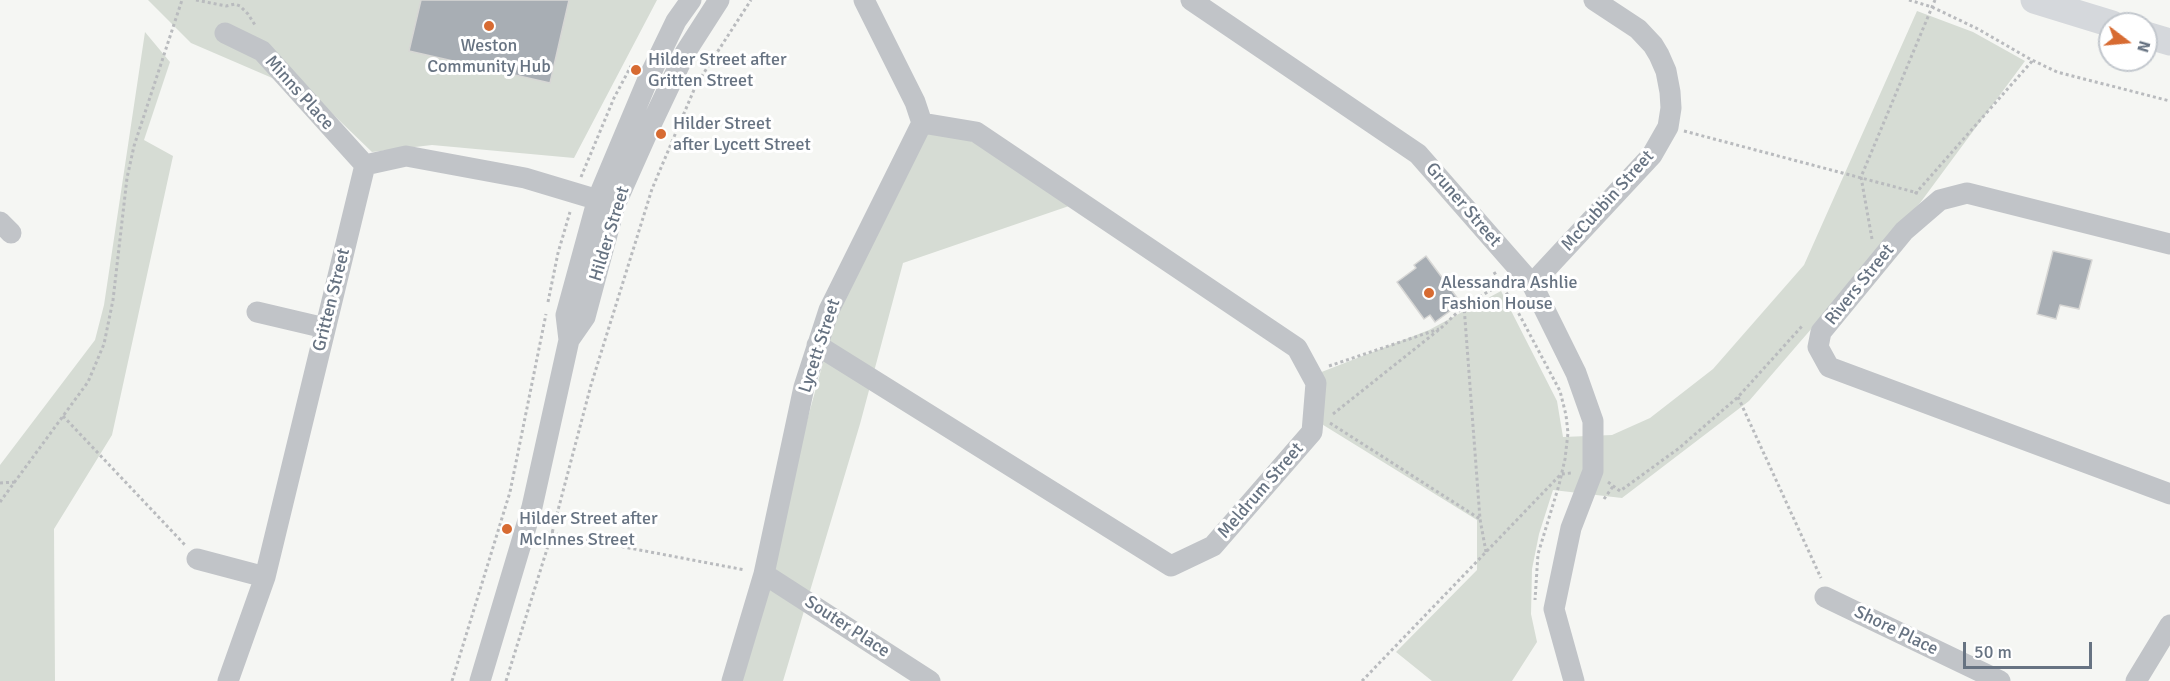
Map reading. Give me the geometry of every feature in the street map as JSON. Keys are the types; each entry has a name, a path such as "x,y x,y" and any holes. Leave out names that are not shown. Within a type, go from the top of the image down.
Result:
{"main road":[{"path":"2034,0 2098,20"}],"street":[{"name":"Hilder Street","path":"480,681 534,502 568,340 585,317 607,202 648,78 676,21 691,0"},
{"name":"Hilder Street","path":"607,202 685,53 719,0"},
{"path":"864,0 915,102 922,123"},
{"name":"Gruner Street","path":"1191,0 1419,154 1532,284 1576,373 1593,421 1593,471 1571,528 1554,609 1574,681"},
{"name":"McCubbin Street","path":"1532,284 1652,155 1668,127 1671,108 1670,92 1666,71 1659,55 1638,29 1594,0"},
{"name":"Minns Place","path":"225,33 262,51 364,165"},
{"name":"Lycett Street","path":"732,681 764,574 804,387 817,345 829,310 922,123"},
{"name":"Meldrum Street","path":"817,345 1172,566 1213,546 1312,432 1316,383 1297,348 976,132 922,123"},
{"path":"364,165 406,156 525,178 607,202"},
{"name":"Gritten Street","path":"228,681 265,577 364,165"},
{"name":"Rivers Street","path":"2170,244 1967,193 1940,200 1904,231 1821,332 1818,347 1829,367 2170,494"},
{"path":"257,312 326,328"},
{"path":"197,559 265,577"},
{"name":"Souter Place","path":"764,574 930,681"},
{"name":"Shore Place","path":"1825,597 2000,681"},
{"path":"2136,681 2170,625"}],"path":[{"path":"0,502 88,382 104,344 113,300 127,178 134,146 182,0"},
{"path":"506,681 552,533 591,385 652,189 696,85 751,0"},
{"path":"1909,0 1932,7 1978,29 2057,72 2170,101"},
{"path":"1878,237 1870,246 1873,236 1861,177 1935,0"},
{"path":"1909,202 2033,60"},
{"path":"1668,127 1940,200"},
{"path":"1490,266 1560,392 1566,415 1568,433 1561,474 1538,554 1535,602"},
{"path":"1480,519 1326,420 1441,328 1464,306 1501,284"},
{"path":"1464,306 1480,519 1486,552"},
{"path":"1362,681 1561,474 1593,471 1620,491 1678,449 1738,397 1806,321"},
{"path":"1310,373 1441,328"},
{"path":"1738,397 1822,579 1825,597"},
{"path":"63,416 197,559"},
{"path":"0,483 15,482"},
{"path":"1600,504 1614,485"},
{"path":"501,523 764,574"}],"shaded area":[{"path":"148,0 657,0 574,158 432,145 372,152 314,96 191,43"},
{"path":"1917,11 1973,32 2025,61 1920,203 1749,401 1622,498 1553,490 1539,534 1532,569 1531,614 1537,642 1512,681 1432,681 1396,652 1477,570 1477,520 1320,423 1319,373 1429,330 1501,291 1557,401 1563,437 1612,435 1650,418 1713,369 1804,265"},
{"path":"145,32 170,62 144,140 173,156 112,435 54,529 55,681 0,681 0,465 95,340 104,305"},
{"path":"926,127 974,142 1069,206 903,263 860,424 783,681 735,681 834,323"}],"building":[{"name":"Weston Community Hub","path":"421,0 569,0 550,83 409,51"},
{"path":"2053,251 2092,260 2079,309 2060,305 2056,319 2037,314"},
{"name":"Alessandra Ashlie Fashion House","path":"1426,256 1461,303 1435,322 1430,315 1424,319 1397,282 1416,268 1414,265"}],"place":[{"name":"Weston Community Hub","path":"489,26"},
{"name":"Hilder Street after Gritten Street","path":"636,70"},
{"name":"Hilder Street after Lycett Street","path":"661,134"},
{"name":"Alessandra Ashlie Fashion House","path":"1429,293"},
{"name":"Hilder Street after McInnes Street","path":"507,529"}]}
